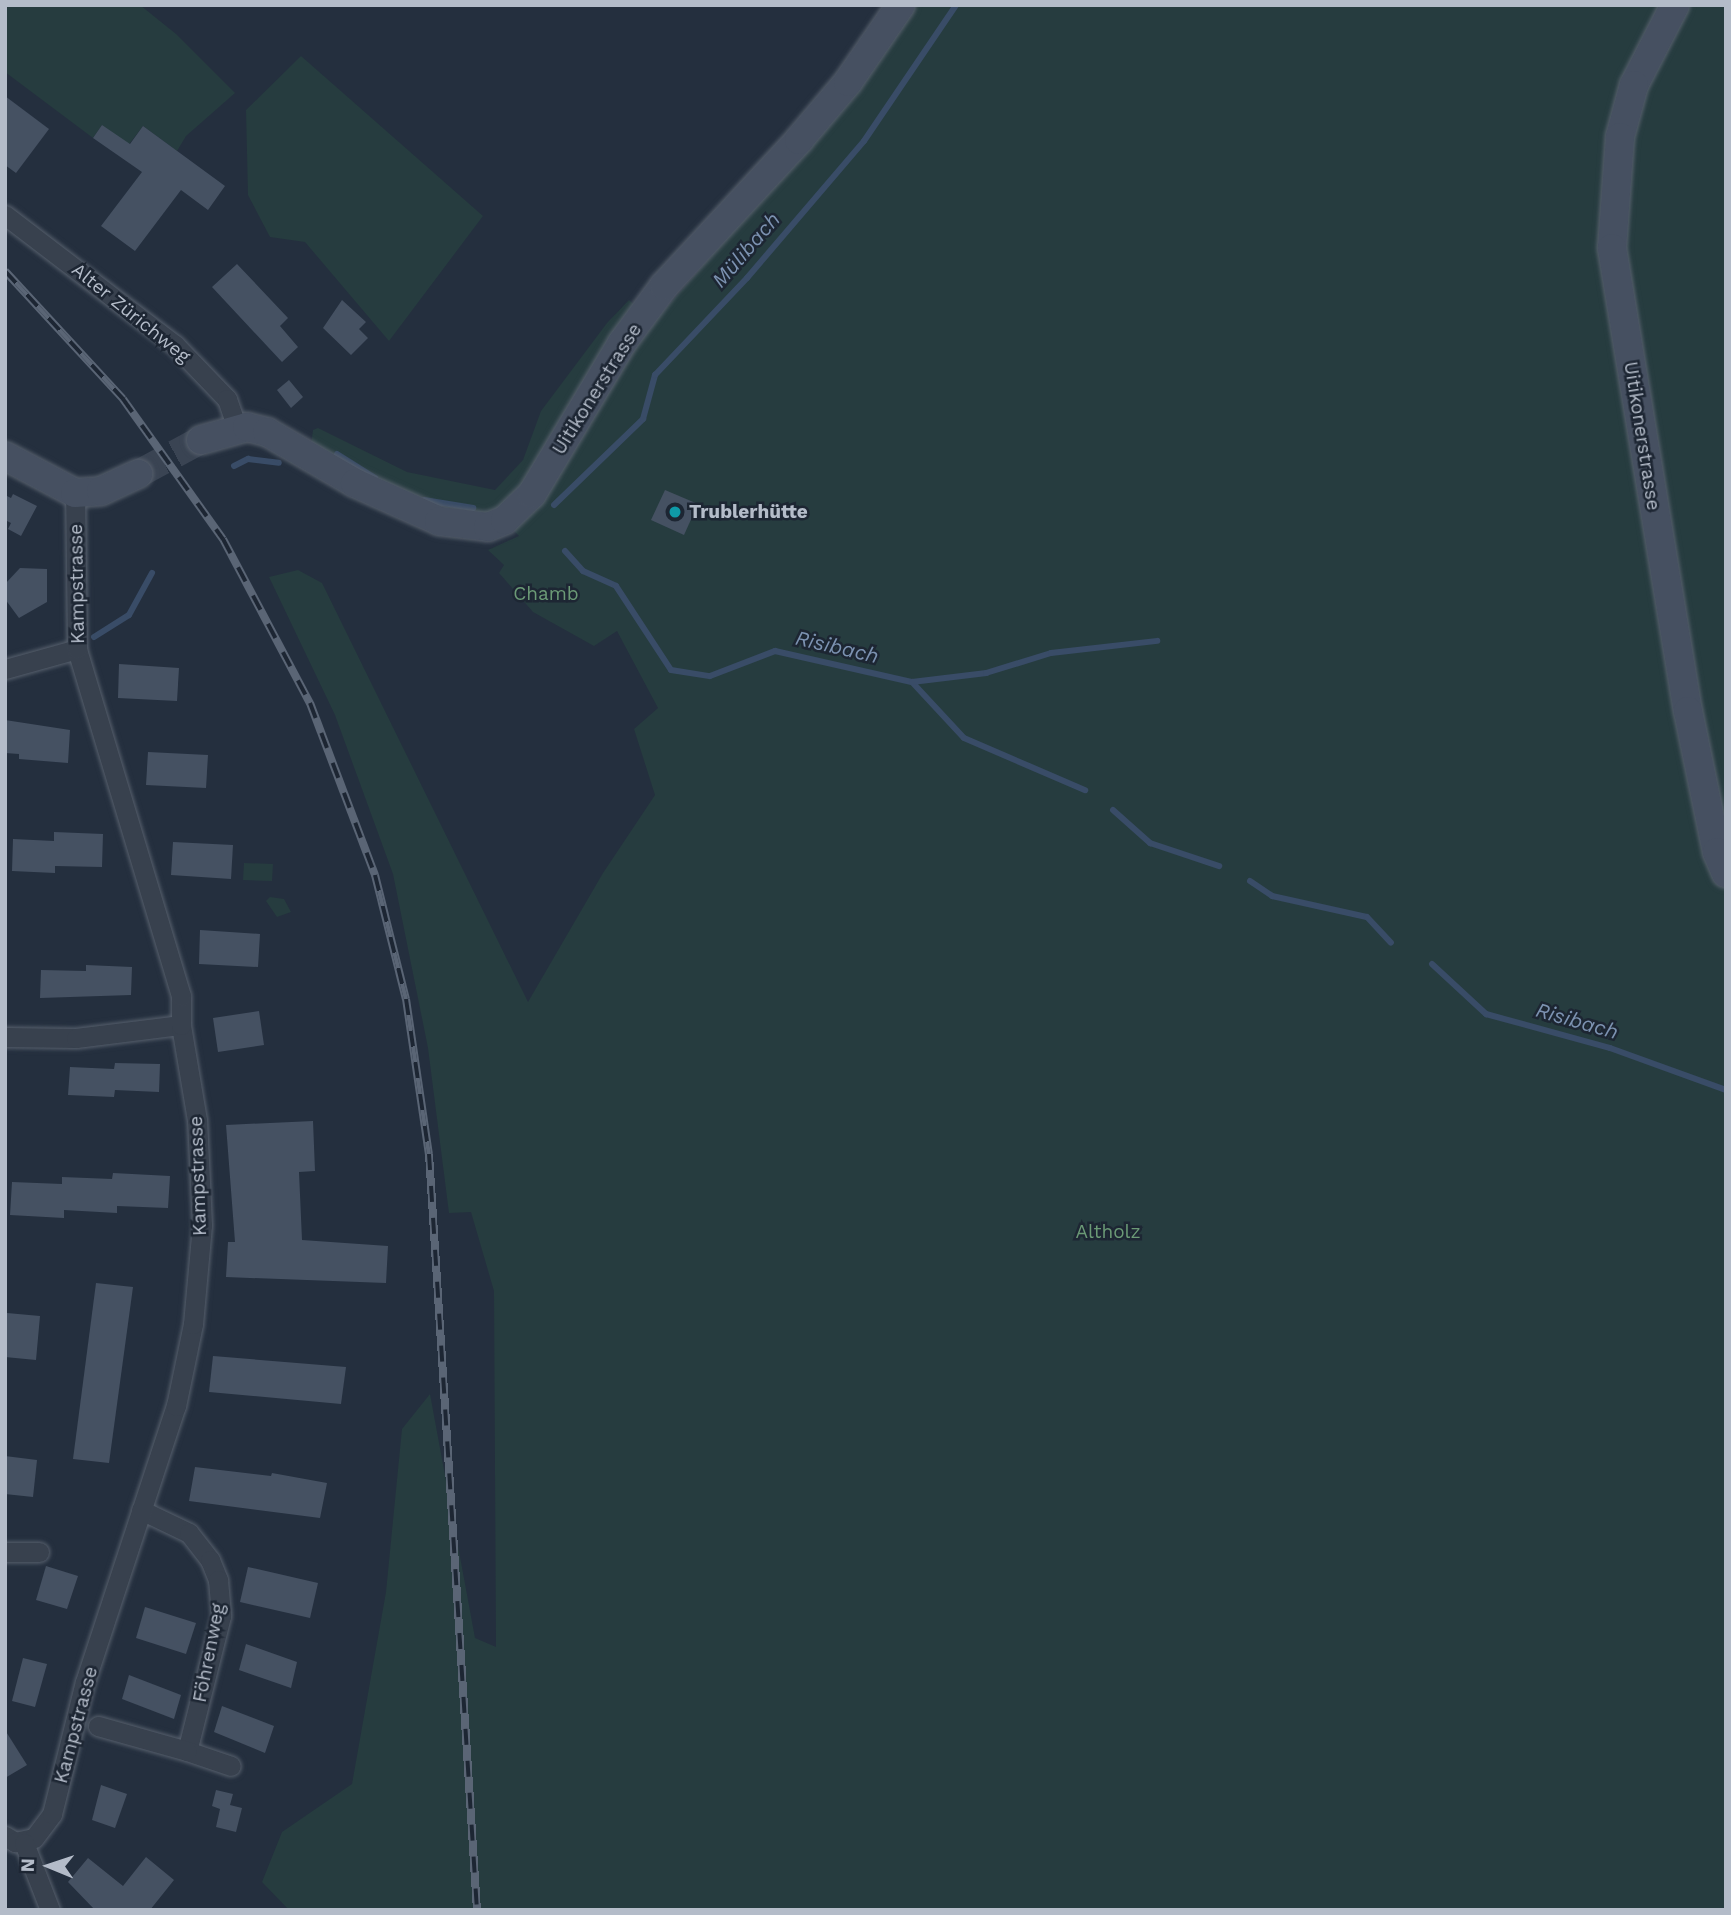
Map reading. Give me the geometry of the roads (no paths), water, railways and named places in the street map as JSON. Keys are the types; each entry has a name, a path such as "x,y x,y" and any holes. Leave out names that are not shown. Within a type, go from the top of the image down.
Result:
{"street":[{"name":"Uitikonerstrasse","path":"201,440 237,428 267,432 355,483 439,521 488,527 505,520 532,494 622,343 664,286 815,121 901,5"},
{"name":"Uitikonerstrasse","path":"1675,5 1634,85 1620,137 1612,248 1694,746 1726,873"},
{"name":"Alter Zürichweg","path":"5,215 174,345 228,399 237,428"},
{"path":"5,456 75,493 101,491 138,474"},
{"name":"Kampstrasse","path":"24,1843 39,1834 52,1814 85,1682 176,1406 198,1278 202,1174 192,1069 181,1025 177,978 77,649 75,493"},
{"path":"5,669 77,649"},
{"path":"5,1037 76,1038 181,1025"},
{"name":"Föhrenweg","path":"141,1510 178,1526 201,1545 222,1598 217,1634 187,1751"},
{"path":"5,1552 39,1552"},
{"path":"98,1726 231,1766"},
{"path":"5,1836 24,1843 50,1910"}],"waterway":[{"name":"Mülibach","path":"554,505 643,419 655,375 747,278 864,141 956,5"},
{"name":"Mülibach","path":"337,454 375,478"},
{"name":"Mülibach","path":"234,466 248,459 279,463"},
{"name":"Mülibach","path":"424,500 473,508"},
{"name":"Risibach","path":"565,551 583,571 616,586 671,670 710,676 775,651 912,682 964,738 1085,790"},
{"name":"Mülibach","path":"94,637 129,615 152,573"},
{"path":"912,682 986,673 1051,653 1157,641"},
{"name":"Risibach","path":"1113,810 1150,843 1219,866"},
{"name":"Risibach","path":"1250,881 1272,896 1367,917 1391,943"},
{"name":"Risibach","path":"1432,964 1486,1014 1610,1048 1726,1090"}],"tunnel":[{"path":"138,474 201,440"}],"railway":[{"path":"5,271 123,399 223,539 310,703 375,875 406,999 429,1154 477,1910"}],"place":[{"name":"Trublerhütte","path":"675,512"}],"park label":[{"name":"Chamb","path":"546,594"},
{"name":"Altholz","path":"1108,1232"}]}
